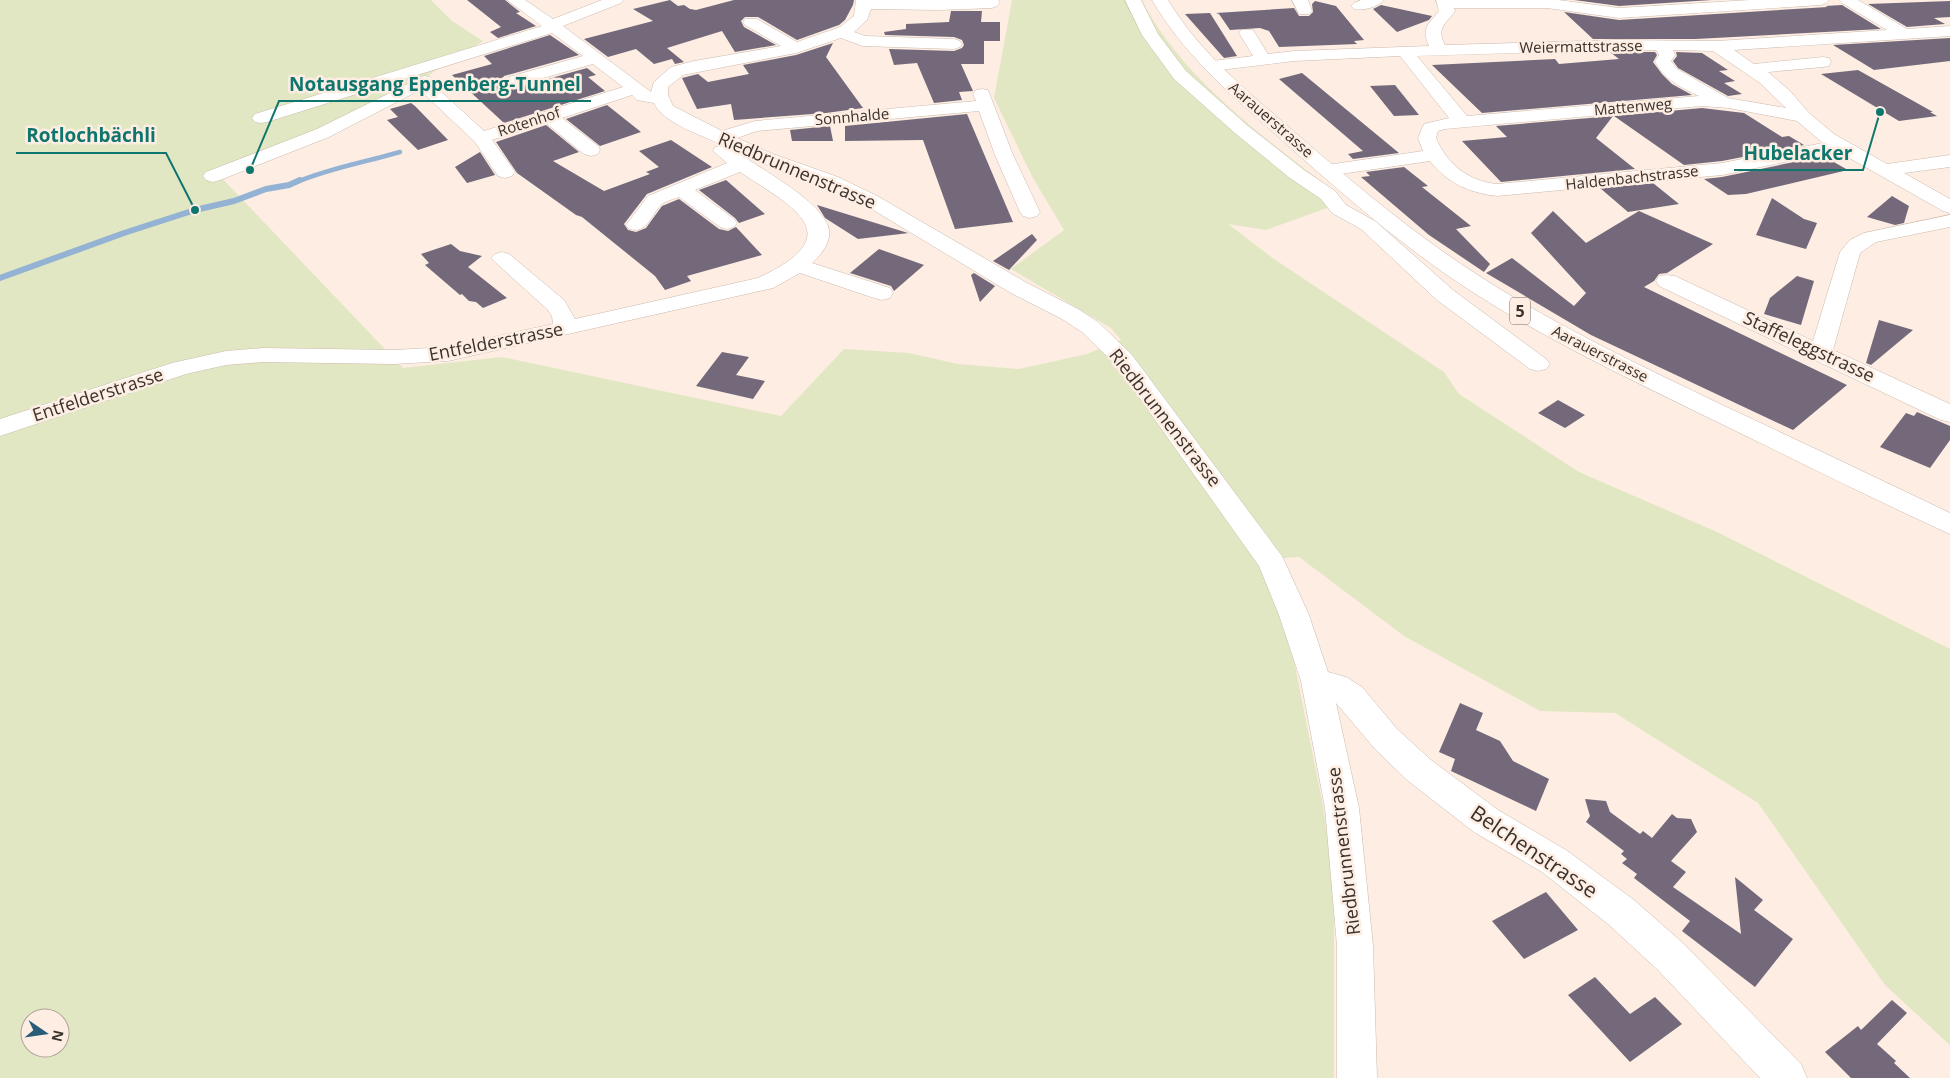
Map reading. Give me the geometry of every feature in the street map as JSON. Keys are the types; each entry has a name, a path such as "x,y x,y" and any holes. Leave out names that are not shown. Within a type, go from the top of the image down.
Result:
{"street":[{"path":"515,0 596,58 643,96 660,99 660,86 667,78 687,68 796,48 842,33 862,19 865,2 939,5 992,4"},
{"path":"261,118 553,26 616,0"},
{"path":"1132,0 1150,35 1180,75 1242,130 1297,174 1328,195 1339,209 1368,226 1445,295 1538,364"},
{"name":"Aarauerstrasse","path":"1160,0 1166,12 1182,32 1227,82 1353,192 1452,268 1505,302 1554,330 1638,374 1950,524"},
{"path":"1359,6 1376,0"},
{"path":"1439,49 1432,35 1433,29 1447,11 1445,2 1547,3 1627,13 1821,0"},
{"path":"1847,0 1904,34"},
{"path":"751,22 796,48"},
{"name":"Weiermattstrasse","path":"1212,66 1263,59 1439,49 1662,45 1717,46 1950,31"},
{"path":"842,33 863,41 954,44"},
{"path":"1247,33 1263,59"},
{"path":"1662,45 1667,56 1662,61 1665,67 1687,82 1727,103"},
{"path":"1717,46 1752,69 1784,94 1803,117 1839,145 1950,208"},
{"path":"213,176 323,133 479,49"},
{"path":"1404,51 1462,122"},
{"path":"512,82 596,58"},
{"path":"1752,69 1823,62"},
{"name":"Rotenhof","path":"481,138 631,86 667,78"},
{"name":"Rotenhof","path":"424,80 427,88 481,138 505,172"},
{"name":"Riedbrunnenstrasse","path":"660,99 665,109 686,122 766,158 831,181 872,201 1019,288 1070,314 1090,327 1124,360 1241,518 1272,563 1294,615 1316,681 1342,808 1355,946 1357,1078"},
{"name":"Sonnhalde","path":"715,135 755,126 984,100 1004,155 1030,212"},
{"name":"Mattenweg","path":"1435,155 1427,138 1430,128 1462,122 1702,101 1727,103 1803,117"},
{"path":"549,116 591,150"},
{"name":"Entfelderstrasse","path":"0,428 180,368 226,358 263,355 425,356 476,349 765,283 798,265 809,254 819,234 813,217 793,200 709,142 706,137 715,135"},
{"name":"Haldenbachstrasse","path":"1435,155 1452,174 1466,182 1480,189 1497,190 1714,170 1839,145"},
{"path":"1327,170 1435,155"},
{"path":"1882,170 1950,161"},
{"path":"636,225 655,200 740,165"},
{"path":"682,189 727,224"},
{"path":"1328,195 1353,192"},
{"path":"1821,352 1850,252 1856,245 1864,239 1871,237 1950,221"},
{"path":"502,258 556,304 562,312 565,328"},
{"path":"798,265 882,293"},
{"name":"Staffeleggstrasse","path":"1667,281 1950,414"},
{"name":"Belchenstrasse","path":"1316,681 1335,686 1351,696 1386,739 1420,770 1486,821 1554,860 1621,912 1672,958 1787,1078"}],"green space":[{"path":"0,0 431,0 452,21 483,41 421,80 364,111 218,174 403,368 502,357 781,416 844,349 909,353 958,364 1019,369 1087,354 1121,340 1111,328 1011,269 1064,230 1033,178 994,98 1012,0 1142,0 1157,27 1198,77 1247,122 1322,182 1325,197 1330,207 1266,230 1228,224 1274,259 1444,372 1459,394 1579,472 1717,532 1950,649 1950,1045 1885,985 1758,803 1615,713 1540,711 1404,636 1299,557 1258,560 1294,661 1323,806 1334,884 1334,1078 0,1078"}],"building":[{"path":"467,0 505,0 520,12 516,13 536,26 498,38 490,32 501,27"},
{"path":"670,0 678,6 684,5 696,10 734,0 854,0 845,20 839,25 797,40 758,17 745,17 741,21 744,27 776,45 735,52 722,31 667,48 684,62 675,64 672,59 654,64 636,49 608,57 584,39 653,21 633,9"},
{"path":"1574,0 1712,0 1619,6"},
{"path":"1315,1 1336,6 1364,40 1354,41 1357,44 1279,47 1269,31 1260,28 1230,30 1219,14 1216,13 1294,8 1299,16 1309,16 1313,12 1312,4"},
{"path":"1950,1 1950,17 1934,18 1945,24 1907,27 1868,4"},
{"path":"1381,5 1432,16 1429,20 1397,32 1373,9"},
{"path":"1842,5 1881,29 1696,39 1593,39 1564,12 1619,20"},
{"path":"951,11 982,11 981,22 1000,22 1000,41 984,41 984,64 961,64 973,91 959,92 962,100 934,103 917,63 894,65 889,49 954,51 962,48 964,45 962,40 954,37 885,35 884,32 906,29 906,24 949,22"},
{"path":"1210,13 1237,56 1224,58 1185,14"},
{"path":"550,35 579,55 504,76 500,82 504,87 512,89 587,68 596,75 588,77 605,91 504,123 452,75 492,64 484,56"},
{"path":"1950,38 1950,61 1874,70 1833,45"},
{"path":"833,43 826,57 863,108 826,113 734,120 731,104 697,109 682,78 698,74 708,82 749,74 743,65 796,55"},
{"path":"1610,52 1655,52 1657,55 1653,62 1662,74 1672,84 1692,95 1482,113 1432,65 1555,59 1559,64 1619,59"},
{"path":"1676,52 1702,53 1728,70 1719,71 1735,81 1724,83 1742,94 1728,96 1678,68 1673,61 1677,56"},
{"path":"1858,70 1937,116 1899,121 1821,74"},
{"path":"1302,73 1399,153 1353,159 1348,154 1363,151 1279,79"},
{"path":"1395,85 1419,115 1394,116 1370,86"},
{"path":"411,103 448,140 418,150 387,120 398,117 390,109"},
{"path":"607,105 641,132 600,146 566,119"},
{"path":"1702,108 1744,113 1782,137 1789,136 1804,145 1722,161 1684,165 1614,116"},
{"path":"967,114 1013,222 955,229 923,140 845,141 845,126"},
{"path":"1613,116 1596,138 1635,169 1501,182 1462,141 1507,137 1496,126"},
{"path":"546,125 579,152 553,161 604,191 650,174 646,172 659,167 639,151 671,140 712,167 647,194 624,224 628,230 636,232 646,228 662,206 679,199 719,229 728,231 736,227 762,255 687,276 691,281 665,290 655,276 582,217 576,215 517,173 496,142"},
{"path":"830,126 833,141 792,141 790,130"},
{"path":"480,152 495,175 467,183 455,167"},
{"path":"1823,156 1848,170 1746,194 1728,195 1704,179 1722,177"},
{"path":"1404,167 1428,186 1422,187 1471,226 1456,229 1490,264 1484,272 1429,235 1361,177 1370,176 1366,172"},
{"path":"726,180 765,214 739,223 699,190"},
{"path":"1653,183 1679,204 1628,212 1600,188"},
{"path":"1892,196 1909,206 1904,223 1895,225 1867,217"},
{"path":"1772,198 1804,219 1817,223 1806,249 1756,235"},
{"path":"817,205 909,233 858,239 825,218"},
{"path":"1553,211 1586,243 1639,211 1713,244 1667,273 1659,274 1654,281 1644,287 1847,385 1793,430 1591,335 1486,273 1512,258 1574,306 1586,293 1531,233"},
{"path":"1032,234 1037,240 1009,270 993,261"},
{"path":"451,244 460,251 482,256 468,267 507,298 483,308 476,302 469,301 462,294 460,295 425,265 429,263 421,254"},
{"path":"879,249 924,265 894,291 891,286 850,273"},
{"path":"974,273 995,286 980,302 971,275"},
{"path":"1797,276 1814,281 1801,325 1764,314 1770,298"},
{"path":"1879,320 1913,330 1871,365 1866,363"},
{"path":"722,352 749,357 736,375 765,381 753,399 696,386"},
{"path":"1558,400 1585,415 1565,428 1538,413"},
{"path":"1917,412 1950,426 1950,440 1930,468 1880,447 1906,413 1914,416"},
{"path":"1460,703 1483,713 1476,730 1500,741 1513,761 1549,779 1536,811 1451,771 1455,759 1439,752"},
{"path":"1585,799 1606,801 1610,812 1640,834 1643,831 1652,838 1672,814 1677,818 1691,819 1697,832 1671,861 1686,872 1673,887 1741,934 1735,877 1763,900 1754,910 1793,939 1755,987 1682,931 1690,921 1634,878 1637,874 1622,863 1627,859 1621,854 1624,851 1586,822 1590,816"},
{"path":"1546,892 1578,930 1524,959 1492,921"},
{"path":"1595,977 1630,1014 1655,997 1682,1024 1630,1062 1568,995"},
{"path":"1892,1000 1907,1013 1877,1044 1896,1061 1894,1063 1910,1078 1851,1078 1825,1052 1858,1026 1861,1030"}],"waterway":[{"path":"297,182 335,169 400,152"},
{"path":"0,278 124,233 195,210 234,201 266,189 289,185 300,180"}],"place":[{"name":"Hubelacker","path":"1880,112"},
{"name":"Notausgang Eppenberg-Tunnel","path":"250,170"},
{"name":"Rotlochbächli","path":"195,210"}]}
